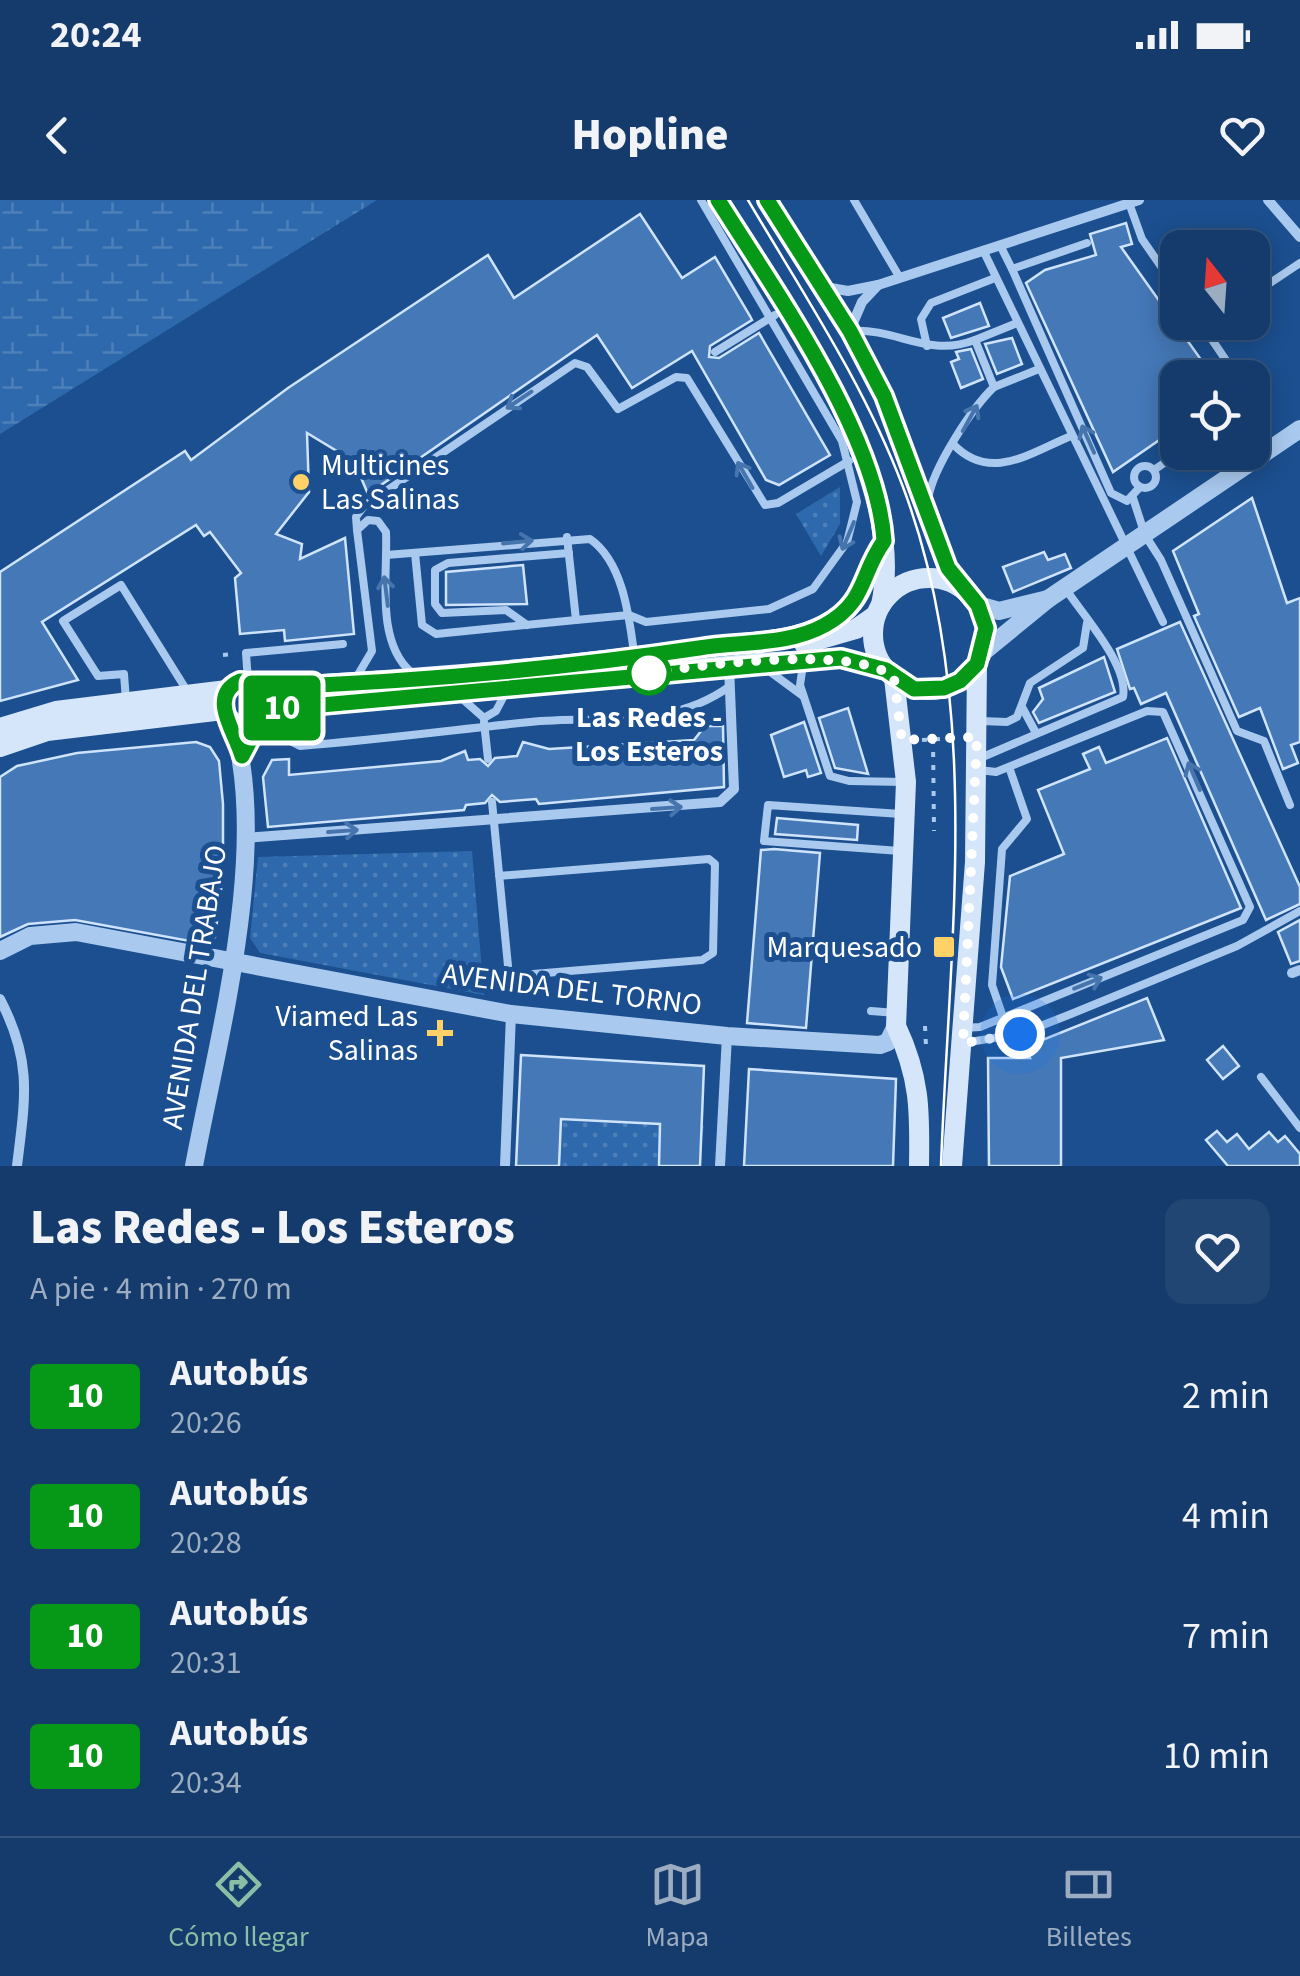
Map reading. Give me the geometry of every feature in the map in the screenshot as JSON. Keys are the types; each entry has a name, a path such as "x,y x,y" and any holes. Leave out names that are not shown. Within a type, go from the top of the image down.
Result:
{"main road":[{"path":"718,200 728,231 860,449 876,497 886,582 873,638 890,674 906,782 896,1019 919,1088 919,1166"},
{"path":"767,200 850,331 884,396 928,504 948,568 978,605 986,628 979,659 978,764 964,1035 952,1166"},
{"path":"0,747 47,731 227,707 255,684 352,682 634,658 802,635 825,625 861,595 872,557 884,541"},
{"path":"675,654 696,656 796,646 856,629 897,588 919,579 942,579 960,587"},
{"path":"0,728 56,711 190,696 227,707 245,726 262,716 453,690 730,676 758,663 804,660 852,660 890,674 914,689 938,690 960,681 979,659"},
{"path":"255,684 262,716"}],"street":[{"path":"1268,200 1300,237"},
{"path":"1281,200 1292,226"},
{"path":"820,285 839,291 878,285 1108,205 1134,202"},
{"path":"850,331 862,302 878,285"},
{"path":"979,659 1048,599 1298,436"},
{"path":"978,605 999,611 1038,597 1048,599"},
{"path":"246,838 714,804 726,799 734,789 730,676"},
{"path":"227,707 242,756"},
{"path":"242,756 262,716"},
{"name":"AVENIDA DEL TRABAJO","path":"194,1166 232,963 246,838 242,756"},
{"name":"AVENIDA DEL TORNO","path":"0,951 30,936 76,932 511,1014 727,1036 880,1045 888,1042 896,1019"},
{"path":"0,999 12,1022 27,1081 16,1166"},
{"path":"504,1166 511,1014"},
{"path":"720,1166 727,1036"}],"lane":[{"path":"702,200 728,231"},
{"path":"854,200 900,278"},
{"path":"1134,202 1142,239 1160,265"},
{"path":"1012,269 1087,243"},
{"path":"1000,245 1110,493 1124,501 1133,498 1140,487 1154,484 1154,470"},
{"path":"983,250 1163,622"},
{"path":"1270,283 1300,263"},
{"path":"926,346 921,319 931,302 995,278"},
{"path":"415,552 422,626 429,634 629,615 646,622 770,609 813,589 830,570 854,525 858,502 849,461 778,313 715,352"},
{"path":"850,331 867,330 952,349 1017,323"},
{"path":"975,340 994,387"},
{"path":"352,682 368,664 372,651 356,517 364,506 575,363 588,366 618,409 679,376 687,378 765,504 778,503 849,461"},
{"path":"928,504 940,462 979,401 994,387 1039,369"},
{"path":"953,444 977,462 1007,464 1071,436"},
{"path":"1140,487 1134,479 1136,470 1146,466 1154,470"},
{"path":"1154,470 1160,466"},
{"path":"1133,498 1145,535 1161,560 1237,731 1264,741 1290,805"},
{"path":"357,530 368,520 382,524 392,646 407,670 419,677"},
{"path":"386,556 568,537 590,539 602,549 629,615 634,658"},
{"path":"568,537 576,620"},
{"path":"527,625 506,610 442,613 435,604 435,570 448,563 569,553"},
{"path":"126,702 124,674 98,676 63,621 121,585 190,696"},
{"path":"978,764 1036,733 1117,703 1124,696 1124,683 1110,653 1065,588"},
{"path":"977,729 1017,717 1022,692 1030,682 1083,648 1087,623"},
{"path":"255,684 246,653 343,644"},
{"path":"804,660 803,696 830,776 849,781 906,782"},
{"path":"758,663 803,696"},
{"path":"288,740 300,746 484,722 612,722 685,711 730,676"},
{"path":"484,722 513,685"},
{"path":"453,690 484,722 488,759"},
{"path":"1022,707 1036,733"},
{"path":"964,1035 1244,920 1250,908 1163,712 1148,711 996,772 978,764"},
{"path":"1003,1017 992,984 1002,850 1027,819 1009,766"},
{"path":"492,802 494,820 499,876 509,976 702,960 713,953 715,864 709,859 499,876"},
{"path":"905,852 764,841 768,805 906,814"},
{"path":"964,1035 1020,1034 1237,946 1300,911"},
{"path":"870,1010 896,1019"},
{"path":"1261,1077 1300,1128"},
{"path":"953,1142 962,1166"}],"path":[{"path":"902,740 934,739 977,729"},
{"path":"934,739 934,831"}],"green space":[{"path":"0,200 377,200 0,434"},
{"path":"840,487 840,524 821,556 796,514"},
{"path":"472,851 484,995 260,953 250,938 258,857"},
{"path":"517,1116 704,1126 700,1151 660,1150 659,1166 559,1166 517,1144"}],"building":[{"path":"640,214 682,278 715,257 752,320 710,346 709,357 719,358 759,333 830,455 779,485 766,480 692,351 632,388 597,335 368,494 359,473 340,453 307,433 309,492 276,534 302,544 300,559 345,538 354,634 285,641 284,630 240,634 235,578 241,573 210,532 204,536 196,525 42,622 78,680 0,701 0,572 185,451 191,460 288,388 488,255 514,298"},
{"path":"1126,223 1132,244 1121,247 1160,302 1160,340 1187,340 1201,360 1160,360 1160,439 1113,472 1026,283 1045,270 1096,255 1090,234"},
{"path":"980,303 989,326 951,338 943,318"},
{"path":"1012,338 1022,364 997,374 985,344"},
{"path":"971,349 983,379 961,388 951,362 959,359 956,352"},
{"path":"1252,498 1287,603 1300,598 1300,742 1291,745 1298,763 1283,769 1260,708 1239,717 1194,616 1199,614 1173,551"},
{"path":"1044,552 1048,560 1065,554 1071,568 1013,592 1003,567"},
{"path":"523,565 527,604 446,605 446,572"},
{"path":"1180,622 1300,887 1300,904 1266,920 1166,693 1141,704 1134,688 1130,689 1117,649"},
{"path":"1104,657 1115,692 1039,723 1033,712 1043,699 1039,688"},
{"path":"848,708 868,774 835,768 819,718"},
{"path":"804,722 821,773 808,777 806,770 784,777 771,735"},
{"path":"705,726 723,726 724,787 539,804 536,799 500,802 492,795 485,803 466,805 464,810 268,827 263,777 272,760 289,759 289,775 441,761 465,751 468,760 480,759 488,766 495,758 517,756 523,742 549,749 694,740"},
{"path":"1167,738 1241,908 1013,999 1001,967 1010,876 1064,854 1038,790 1090,769 1083,754 1099,747 1106,763"},
{"path":"196,742 210,747 219,761 223,874 215,937 206,944 75,920 28,924 0,937 0,777 17,766 77,753"},
{"path":"777,818 858,825 857,840 775,834"},
{"path":"761,850 820,853 806,1028 747,1023"},
{"path":"1300,920 1300,961 1291,964 1278,932"},
{"path":"1147,998 1164,1040 1061,1058 1061,1166 989,1166 988,1058 1030,1058 1025,1047"},
{"path":"1223,1046 1239,1066 1223,1079 1207,1060"},
{"path":"521,1055 704,1066 700,1166 659,1166 660,1124 561,1119 559,1166 516,1166"},
{"path":"749,1069 896,1079 893,1166 744,1166"},
{"path":"1217,1131 1227,1142 1237,1134 1249,1149 1269,1132 1278,1142 1285,1136 1300,1154 1300,1166 1228,1166 1206,1140"}],"tram line":[{"path":"748,200 870,412 903,487 928,569 944,652 953,737 955,823 941,1166"}],"bus line":[{"name":"10","path":"718,200 794,323 867,467 884,541 872,557 861,595 825,625 778,640 696,648 675,654 352,682 262,688 240,681 227,690 222,704 242,756 266,710 453,690 841,658 864,661 886,670 914,689 950,687 969,674 985,641 983,616 970,595 952,578 928,504 884,396 850,331 767,200"}],"place":[{"name":"Multicines Las Salinas","path":"301,482"},
{"name":"Las Redes - Los Esteros","path":"649,673"},
{"name":"Marquesado","path":"944,947"},
{"name":"Viamed Las Salinas","path":"440,1033"}],"route":[{"path":"649,673 841,658 864,661 886,670 894,678 902,740 977,737 975,862 970,892 963,1043 985,1043 1020,1034"}]}
